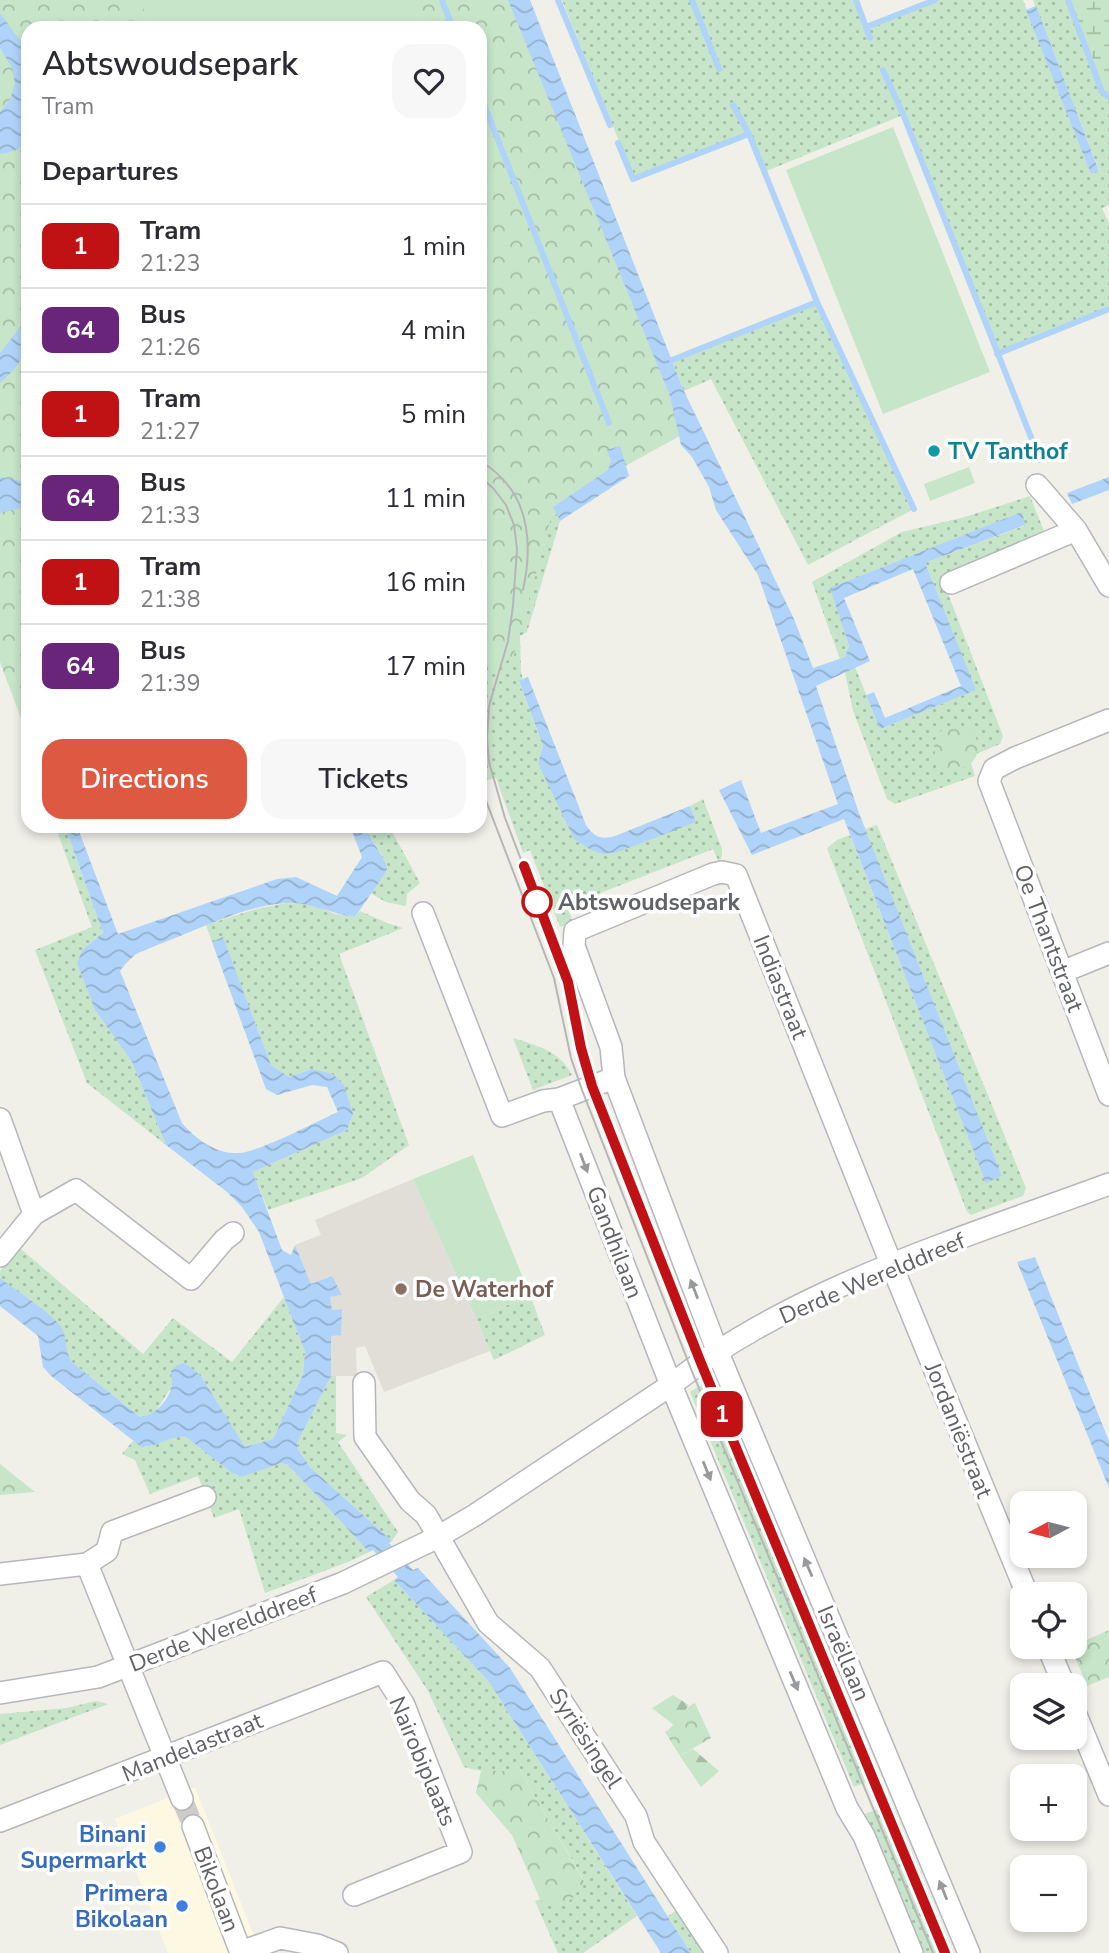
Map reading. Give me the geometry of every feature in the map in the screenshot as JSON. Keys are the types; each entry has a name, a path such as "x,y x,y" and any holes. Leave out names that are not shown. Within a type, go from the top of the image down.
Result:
{"street":[{"path":"1037,485 1076,530 1109,586"},
{"path":"951,583 1076,530"},
{"name":"Oe Thantstraat","path":"1109,720 1015,758 994,769 989,781 1109,1095"},
{"name":"Indiastraat","path":"614,1078 611,1047 582,967 573,937 575,931 581,926 713,874 722,872 736,875 892,1266"},
{"path":"423,913 502,1116 543,1101 559,1099 614,1078 718,1353"},
{"path":"1062,972 1109,953"},
{"name":"Gandhilaan","path":"559,1099 671,1385"},
{"path":"0,1119 34,1214"},
{"name":"Derde Werelddreef","path":"0,1693 98,1677 303,1600 393,1560 438,1537 509,1493 691,1369 796,1307 892,1266 1109,1184"},
{"path":"0,1256 34,1214 76,1190 191,1279 223,1240 233,1233"},
{"name":"Jordaniëstraat","path":"892,1266 1022,1582"},
{"name":"Israëllaan","path":"718,1353 969,1953"},
{"path":"364,1383 365,1437 410,1501 426,1515 438,1537"},
{"path":"671,1385 847,1808 863,1836 912,1953"},
{"path":"0,1574 87,1563 107,1551 112,1531 205,1497"},
{"name":"Syriësingel","path":"438,1537 453,1558 488,1623 540,1668 636,1816 644,1842 717,1953"},
{"path":"87,1563 182,1799"},
{"name":"Mandelastraat","path":"0,1821 383,1672"},
{"name":"Nairobiplaats","path":"354,1895 461,1852 404,1705 383,1672"},
{"path":"1087,1742 1109,1795"},
{"name":"Bikolaan","path":"192,1826 241,1953 280,1938 317,1945 337,1953"}],"shaded area":[{"name":"De Waterhof","path":"413,1179 490,1351 384,1392 365,1346 356,1348 357,1376 331,1376 331,1335 341,1309 332,1310 330,1297 341,1295 311,1284 295,1245 321,1235 315,1220"},
{"path":"195,1787 254,1936 272,1953 168,1953 115,1819"}],"green space":[{"path":"0,0 523,0 687,432 618,470 551,518 513,659 487,666 487,21 21,21 21,718 0,662"},
{"path":"140,0 413,0 421,21 148,21"},
{"path":"562,0 856,0 866,27 935,0 1023,0 1091,174 1099,170 1033,0 1068,0 1102,92 1109,97 1109,205 1102,208 1109,224 1109,309 997,354 903,115 764,172 749,134 635,181"},
{"path":"1068,0 1109,0 1109,97 1102,92"},
{"path":"893,127 990,372 883,414 786,170"},
{"path":"487,263 553,507 560,521 527,632 520,636 523,679 519,682 543,746 538,763 591,850 696,822 690,806 703,799 722,855 719,862 713,849 567,906 573,922 560,927 530,850 523,853 496,778 487,780"},
{"path":"817,302 914,509 808,565 711,379 684,391 672,360"},
{"path":"969,467 975,483 930,501 924,484"},
{"path":"1030,496 1046,536 945,586 1003,736 1000,744 976,754 977,750 935,754 944,765 964,766 971,763 975,776 895,804 887,799 853,711 845,672 855,667 880,729 975,690 925,563 1024,526 1022,513 831,588 849,646 845,657 840,659 812,582 902,532 965,517"},
{"path":"956,725 971,732 978,747 971,762 956,769 941,762 934,747 941,732"},
{"path":"877,825 1026,1188 1023,1196 971,1215 967,1212 827,848 850,835 986,1182 1002,1176 865,829"},
{"path":"58,833 67,833 103,933 83,949 95,1010 132,1062 166,1145 87,1083 35,950 92,927"},
{"path":"368,833 393,833 420,883 407,894 406,906 386,902 370,893 384,875 385,862"},
{"path":"287,903 313,905 335,914 355,917 360,911 403,928 339,954 409,1145 362,1178 268,1210 253,1172 347,1130 353,1114 311,1069 289,1077 271,1065 223,938 212,942 206,925 256,909"},
{"path":"513,1038 554,1054 572,1075 533,1090"},
{"path":"473,1155 530,1295 476,1319 413,1179"},
{"path":"20,1248 143,1354 173,1318 232,1362 284,1297 305,1352 303,1374 273,1439 245,1448 201,1376 176,1385 152,1414 140,1417 73,1363 68,1357 57,1323 0,1278 0,1271"},
{"path":"530,1295 545,1335 494,1360 476,1319"},
{"path":"331,1376 336,1376 336,1433 347,1435 338,1442 398,1532 392,1541 310,1467 297,1448"},
{"path":"715,1377 880,1777 854,1787 690,1392"},
{"path":"177,1436 186,1437 237,1476 281,1463 288,1465 369,1552 265,1593 239,1509 214,1518 198,1476 150,1494 135,1460 122,1454 133,1441 145,1447"},
{"path":"0,1464 35,1492 0,1495"},
{"path":"394,1580 489,1682 637,1916 583,1953 558,1953 535,1901 540,1899 546,1905 568,1902 585,1882 520,1771 481,1771 464,1767 428,1691 366,1597"},
{"path":"1109,1630 1109,1677 1087,1686 1087,1673 1082,1673 1076,1659 1087,1659 1087,1640"},
{"path":"673,1695 689,1705 675,1726 652,1708"},
{"path":"96,1701 108,1704 0,1745 0,1714 67,1708"},
{"path":"695,1703 711,1738 680,1756 665,1732"},
{"path":"693,1749 719,1771 701,1787 680,1756"},
{"path":"481,1771 520,1771 585,1883 569,1901 553,1906 546,1905 540,1899 512,1835 476,1793"},
{"path":"892,1803 954,1953 923,1953 865,1814"},
{"path":"678,1909 704,1953 691,1953 668,1916"}],"water":[{"path":"508,0 530,0 684,391 794,619 813,668 845,657 849,646 830,588 1022,512 1025,525 925,563 976,690 880,729 866,695 874,692 885,718 961,686 913,569 844,598 870,661 816,686 859,813 1002,1176 986,1183 844,819 752,855 719,790 741,780 761,833 838,804 758,575 716,510 709,487 692,457 681,445 670,396"},
{"path":"1036,6 1099,171 1091,174 1026,10"},
{"path":"0,13 21,42 21,147 0,154 0,112 10,100 15,83 12,68 0,48"},
{"path":"21,326 21,360 0,383 0,353"},
{"path":"620,446 629,476 560,521 553,507 608,470 611,461 607,450"},
{"path":"0,477 21,481 21,508 0,513"},
{"path":"1109,477 1109,490 1072,504 1067,493"},
{"path":"528,677 586,825 592,832 606,838 615,836 690,806 696,822 618,852 603,854 574,839 538,763 543,746 519,681"},
{"path":"67,833 80,833 118,934 277,879 296,877 337,896 362,857 353,833 368,833 385,862 387,869 384,875 355,917 296,903 257,908 227,917 143,951 120,971 182,1123 193,1135 214,1148 230,1153 247,1152 338,1112 327,1087 312,1085 277,1095 266,1089 212,942 223,937 271,1065 289,1077 311,1069 333,1074 344,1085 353,1114 347,1130 253,1172 282,1250 291,1255 295,1245 311,1284 332,1276 342,1295 330,1297 332,1310 342,1309 341,1335 331,1336 331,1376 297,1448 310,1467 392,1541 389,1543 413,1570 418,1568 510,1668 691,1953 661,1953 489,1682 394,1580 398,1577 373,1550 369,1552 288,1465 281,1463 241,1477 186,1437 174,1438 152,1446 140,1446 50,1375 43,1367 38,1336 0,1306 0,1278 57,1322 63,1331 68,1355 73,1363 140,1417 154,1412 163,1404 172,1387 171,1371 177,1365 185,1363 201,1376 245,1447 273,1439 303,1374 305,1352 259,1232 242,1207 227,1192 166,1145 132,1062 95,1010 77,963 83,949 103,933"},
{"path":"1035,1257 1109,1441 1109,1488 1017,1262"}],"waterway":[{"path":"442,0 450,21"},
{"path":"558,0 610,125"},
{"path":"692,0 719,69"},
{"path":"856,0 870,38"},
{"path":"866,27 935,0"},
{"path":"1068,0 1102,92 1109,97"},
{"path":"883,70 903,114 1040,460"},
{"path":"672,360 817,302 749,134 733,105"},
{"path":"487,112 609,423"},
{"path":"618,143 633,179 749,134"},
{"path":"817,302 914,509"},
{"path":"997,354 1109,309"}],"tunnel":[{"path":"182,1799 193,1826"}],"tram line":[{"path":"487,466 509,486 524,517 528,552 523,590"},
{"path":"487,483 506,505 514,525 517,549 508,641 489,706 487,739"},
{"path":"487,739 489,762 505,818 568,982 581,1048 592,1086 701,1363 945,1953"},
{"path":"487,803 554,978 571,1058 582,1090 691,1369 933,1953"},
{"name":"1","path":"524,866 568,982 581,1048 592,1086 701,1363 945,1953"}],"place":[{"name":"TV Tanthof","path":"934,451"},
{"name":"Abtswoudsepark","path":"537,902"},
{"name":"De Waterhof","path":"401,1289"},
{"name":"Binani Supermarkt","path":"160,1847"},
{"name":"Primera Bikolaan","path":"182,1906"}]}
